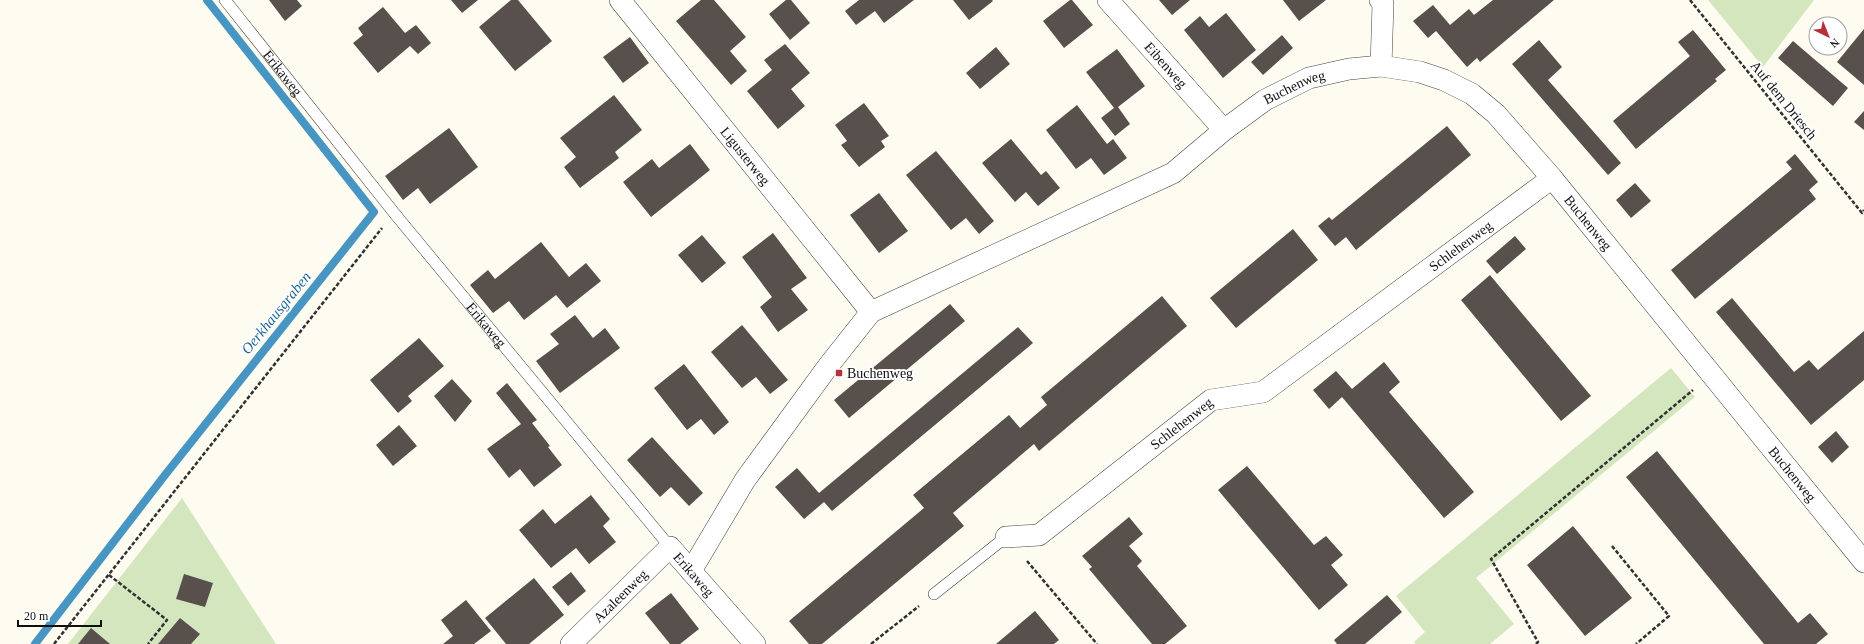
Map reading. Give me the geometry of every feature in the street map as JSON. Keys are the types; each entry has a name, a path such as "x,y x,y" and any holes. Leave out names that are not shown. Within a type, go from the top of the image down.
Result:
{"street":[{"name":"Ligusterweg","path":"620,0 871,312"},
{"name":"Eibenweg","path":"1108,0 1224,130"},
{"path":"1381,66 1384,1"},
{"name":"Buchenweg","path":"691,571 745,480 829,365 871,312 1173,173 1224,130 1265,100 1309,78 1348,69 1381,66 1420,72 1444,80 1472,94 1496,114 1552,178 1864,562"},
{"name":"Schlehenweg","path":"1006,537 1039,536 1211,400 1263,392 1552,178"},
{"name":"Erikaweg","path":"670,547 755,644"},
{"name":"Azaleenweg","path":"571,644 670,547"}],"lane":[{"name":"Erikaweg","path":"225,0 395,214 670,547"},
{"path":"934,594 1006,537"}],"path":[{"name":"Auf dem Driesch","path":"1690,0 1863,211"},
{"path":"54,644 384,225 395,214"},
{"path":"1536,644 1538,642 1491,558 1712,375"},
{"path":"1006,537 1097,644"},
{"path":"1612,546 1669,616 1636,644"},
{"path":"108,575 167,620 148,644"},
{"path":"871,644 934,594"}],"green space":[{"path":"1708,0 1814,0 1763,67"},
{"path":"1671,368 1695,397 1476,578 1514,624 1490,644 1416,644 1414,642 1425,632 1396,596"},
{"path":"182,498 276,644 68,644"}],"building":[{"path":"269,0 297,0 302,6 285,21"},
{"path":"451,0 478,0 462,13"},
{"path":"511,0 518,0 552,41 515,71 479,27"},
{"path":"701,0 714,0 746,37 730,51 747,71 731,85 676,21"},
{"path":"786,0 791,0 810,23 790,40 769,14"},
{"path":"859,0 914,0 884,23 875,11 856,25 845,11"},
{"path":"953,0 992,0 993,1 969,20"},
{"path":"1072,0 1093,25 1064,48 1043,21"},
{"path":"1159,0 1190,0 1172,15"},
{"path":"1283,0 1326,0 1299,21"},
{"path":"1493,0 1554,0 1480,62 1477,58 1467,67 1436,31 1428,38 1413,21 1433,5 1450,25 1469,9 1474,15"},
{"path":"383,7 405,33 416,25 431,43 418,54 410,46 378,73 353,43 363,35 358,28"},
{"path":"1226,13 1256,50 1223,78 1184,30 1200,16 1209,27"},
{"path":"1864,29 1864,85 1837,62 1842,56 1848,56 1848,49"},
{"path":"1693,30 1726,70 1715,79 1717,81 1636,149 1613,121 1690,56 1678,42"},
{"path":"1282,35 1293,48 1263,75 1251,62"},
{"path":"630,37 649,63 623,83 603,57"},
{"path":"1539,40 1562,67 1548,80 1621,163 1608,175 1512,64"},
{"path":"1793,41 1808,54 1808,56 1811,56 1848,88 1833,106 1778,58"},
{"path":"785,44 810,73 791,89 805,106 778,129 747,91 772,70 764,60"},
{"path":"996,47 1010,64 980,89 966,73"},
{"path":"1117,49 1145,86 1118,107 1130,124 1115,136 1101,118 1114,108 1086,72"},
{"path":"614,95 642,130 615,152 619,158 580,188 564,167 576,157 560,138"},
{"path":"864,103 889,136 881,141 885,147 859,167 841,145 847,141 835,125"},
{"path":"1077,105 1107,144 1113,139 1127,158 1104,175 1091,158 1076,169 1046,130"},
{"path":"1864,111 1864,130 1854,122"},
{"path":"1447,126 1471,155 1356,250 1346,237 1335,246 1318,226 1329,217 1332,220"},
{"path":"449,128 478,167 430,204 418,188 403,200 385,176"},
{"path":"1011,139 1041,175 1046,171 1060,188 1038,206 1026,192 1015,202 982,163"},
{"path":"690,144 710,170 651,217 623,182 652,159 659,168"},
{"path":"936,151 994,221 979,234 966,218 951,230 906,175"},
{"path":"1795,154 1818,182 1809,190 1816,199 1695,299 1671,270 1792,169 1786,162"},
{"path":"1635,183 1651,201 1631,218 1616,200"},
{"path":"879,193 908,231 879,253 850,215"},
{"path":"1293,229 1318,260 1236,328 1210,298"},
{"path":"773,233 807,278 791,289 808,310 778,332 760,307 772,297 742,257"},
{"path":"702,235 726,263 702,283 678,255"},
{"path":"1515,236 1526,249 1497,274 1486,261"},
{"path":"541,242 569,277 586,263 601,281 567,308 556,295 524,320 509,301 493,313 470,285 488,270 495,279"},
{"path":"1490,275 1591,396 1561,421 1461,300"},
{"path":"1162,296 1187,326 1039,451 1034,444 953,513 964,526 822,644 809,644 789,621 924,508 913,495 1009,415 1020,428 1047,405 1041,397"},
{"path":"1732,298 1794,372 1809,360 1818,370 1864,331 1864,380 1811,425 1716,312"},
{"path":"950,304 965,321 849,418 834,400"},
{"path":"575,315 593,338 605,328 620,348 560,393 536,361 559,344 550,334"},
{"path":"742,325 788,380 770,394 756,377 742,388 711,352"},
{"path":"1018,327 1033,343 832,511 824,502 804,519 775,487 797,468 819,493"},
{"path":"419,338 444,366 408,396 412,401 398,413 370,380"},
{"path":"1384,362 1400,382 1389,392 1474,492 1444,518 1342,397 1329,409 1313,390 1336,371 1352,389"},
{"path":"684,364 729,422 714,435 701,419 687,430 654,388"},
{"path":"452,379 472,401 455,422 434,396"},
{"path":"507,383 537,420 532,423 550,446 548,447 562,465 534,487 520,469 509,478 487,449 521,424 496,393"},
{"path":"399,425 417,446 393,466 376,445"},
{"path":"1836,431 1849,447 1832,463 1818,447"},
{"path":"652,437 703,493 689,506 671,487 660,497 627,460"},
{"path":"1657,451 1798,623 1810,613 1828,634 1816,644 1764,644 1626,477"},
{"path":"1247,466 1314,545 1326,536 1343,555 1331,565 1348,585 1319,610 1218,490"},
{"path":"591,495 610,519 603,526 616,542 589,564 576,548 551,568 519,530 543,509 555,524"},
{"path":"1129,517 1143,534 1129,546 1142,561 1137,566 1187,626 1165,644 1152,644 1089,569 1092,567 1082,556"},
{"path":"1573,526 1632,598 1585,636 1527,565"},
{"path":"571,572 586,591 568,606 552,587"},
{"path":"184,574 213,583 205,607 176,599"},
{"path":"534,578 564,615 529,644 506,644 485,618"},
{"path":"671,593 699,629 680,644 670,644 645,613"},
{"path":"1387,595 1402,612 1365,644 1337,644 1334,640"},
{"path":"466,600 491,631 474,644 443,644 453,636 441,620"},
{"path":"1035,611 1059,640 1054,644 996,644"},
{"path":"180,618 200,634 191,644 158,644"},
{"path":"91,628 110,644 78,644"}],"waterway":[{"name":"Oerkhausgraben","path":"35,644 165,475 374,212 207,0"}],"place":[{"name":"Buchenweg","path":"839,373"}]}
